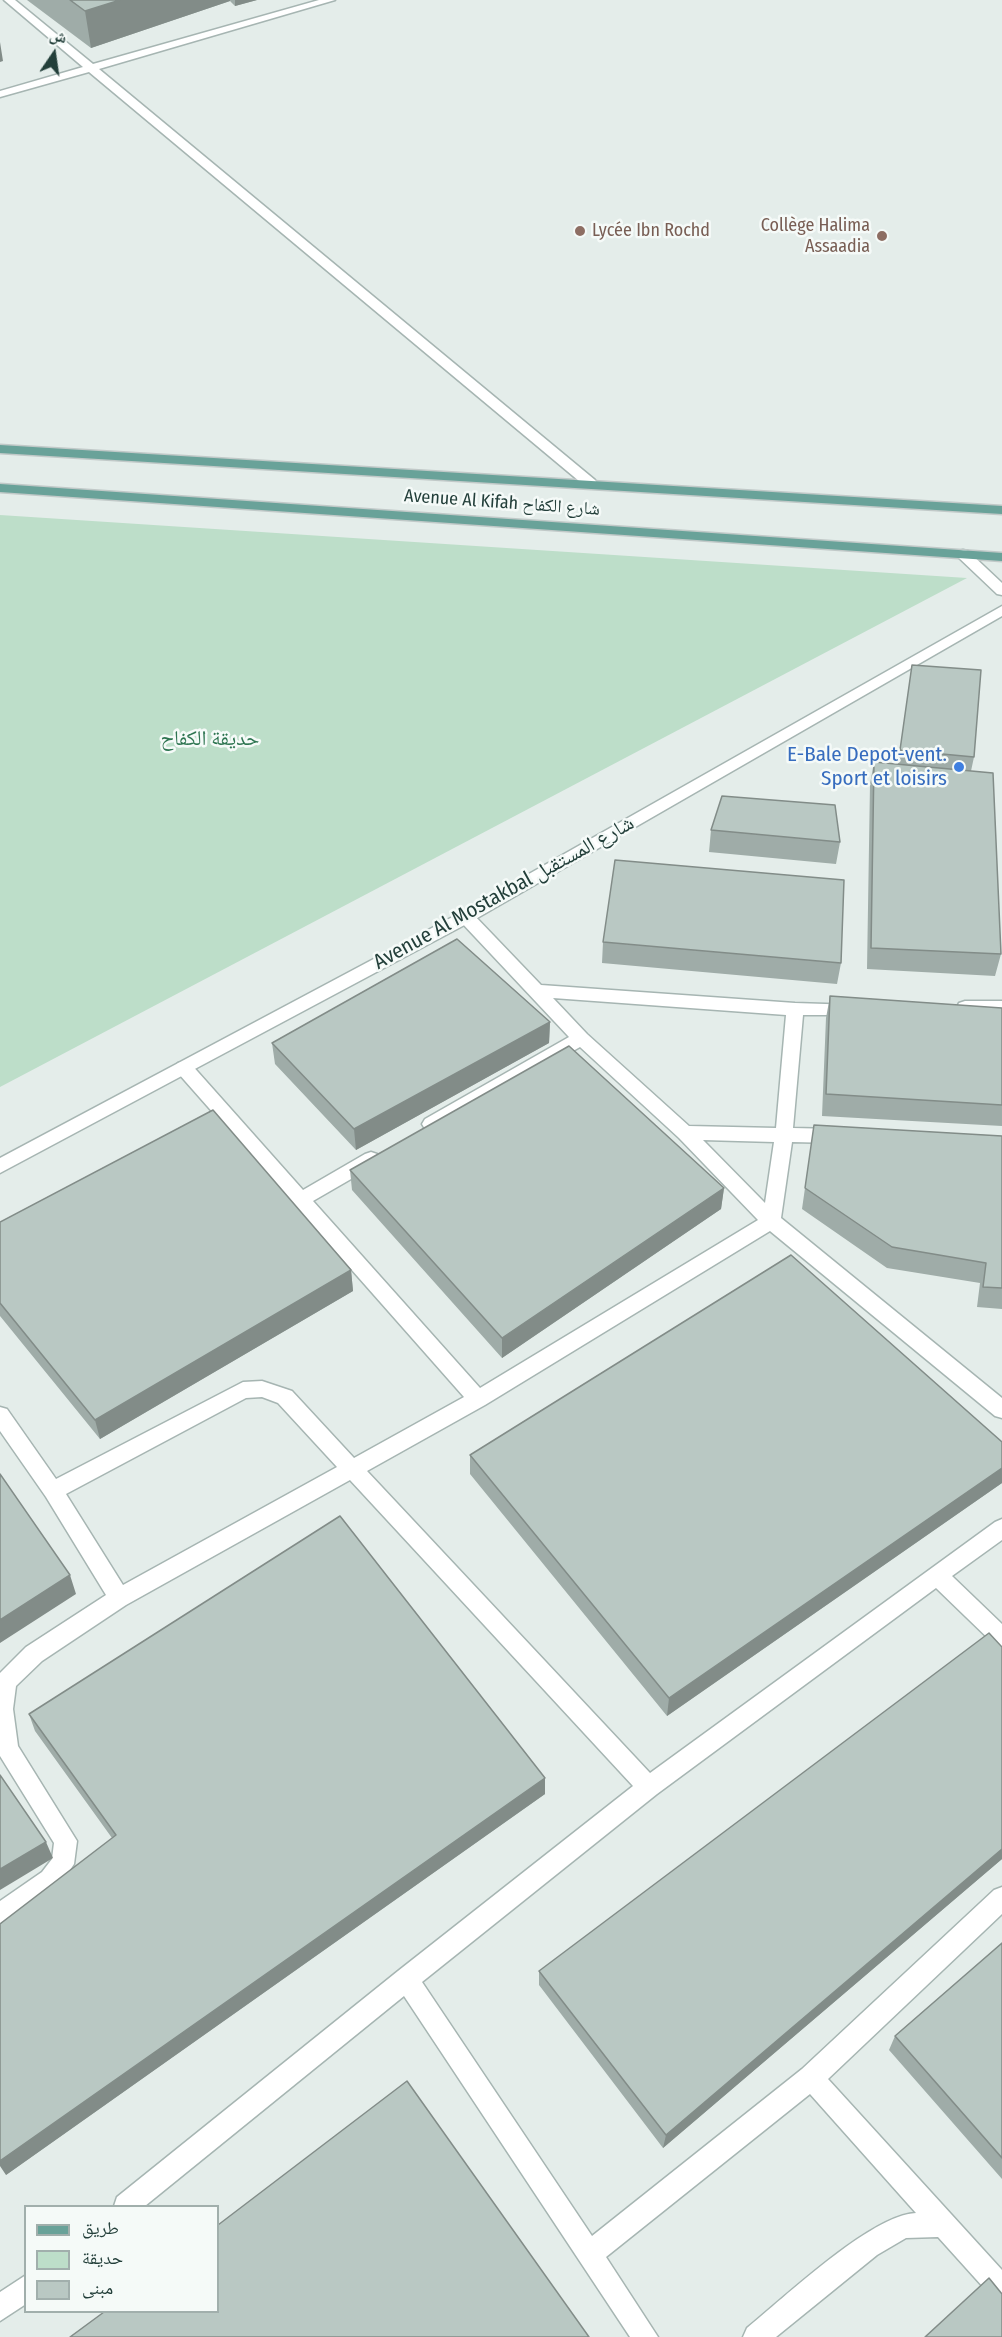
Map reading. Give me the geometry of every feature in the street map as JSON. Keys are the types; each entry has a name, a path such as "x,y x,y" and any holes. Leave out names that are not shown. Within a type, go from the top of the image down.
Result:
{"main road":[{"name":"Avenue Al Kifah شارع الكفاح","path":"0,449 590,483 1002,510"},
{"name":"Avenue Al Kifah شارع الكفاح","path":"0,488 1002,557"}],"street":[{"path":"9,0 590,483"},
{"path":"0,94 330,0"},
{"path":"963,554 1002,591"},
{"name":"Avenue Al Mostakbal شارع المستقبل","path":"0,1166 466,917 1002,610"},
{"path":"466,917 580,1038 685,1133 771,1221 1002,1410"},
{"path":"535,991 795,1009 864,1008"},
{"path":"944,1007 1002,1007"},
{"path":"771,1221 784,1133 795,1009"},
{"path":"415,1133 580,1038"},
{"path":"184,1068 478,1399"},
{"path":"685,1133 784,1133 853,1137"},
{"path":"302,1199 384,1151"},
{"path":"0,1915 50,1880 63,1864 66,1841 8,1749 2,1709 6,1681 34,1654 119,1598 478,1399 771,1221"},
{"path":"53,1491 243,1390 262,1389 285,1397 649,1787"},
{"path":"0,1415 53,1491 119,1598"},
{"path":"127,2205 406,1979 649,1787 1002,1528"},
{"path":"937,1575 1002,1638"},
{"path":"590,2254 811,2078 1002,1898"},
{"path":"406,1979 645,2337"},
{"path":"811,2078 1002,2289"},
{"path":"756,2337 868,2247 903,2226 941,2224"},
{"path":"0,2308 24,2290"}],"green space":[{"name":"حديقة الكفاح","path":"0,515 967,578 0,1087"}],"building":[{"path":"70,0 120,0 85,11"},
{"path":"912,665 981,670 974,757 900,750"},
{"path":"874,762 993,773 1001,954 871,948"},
{"path":"722,796 835,805 840,842 711,830"},
{"path":"615,860 844,880 841,963 603,942"},
{"path":"457,939 550,1022 354,1129 272,1043"},
{"path":"830,996 1002,1008 1002,1105 826,1094"},
{"path":"569,1046 724,1188 502,1338 350,1170"},
{"path":"213,1110 351,1270 95,1420 0,1303 0,1222"},
{"path":"814,1125 1002,1136 1002,1288 983,1287 986,1263 892,1247 805,1188"},
{"path":"791,1255 1002,1442 1002,1468 669,1698 470,1455"},
{"path":"0,1474 70,1575 0,1620"},
{"path":"340,1516 545,1778 0,2161 0,1924 116,1835 29,1714"},
{"path":"989,1633 1002,1647 1002,1849 666,2135 539,1971"},
{"path":"0,1775 46,1842 0,1869"},
{"path":"1002,1943 1002,2158 895,2036"},
{"path":"407,2081 589,2337 70,2337 103,2313 219,2313 219,2224"},
{"path":"989,2278 1002,2294 1002,2337 925,2337"}],"place":[{"name":"Lycée Ibn Rochd","path":"580,231"},
{"name":"Collège Halima Assaadia","path":"882,236"},
{"name":"E-Bale Depot-vent. Sport et loisirs","path":"959,767"}]}
